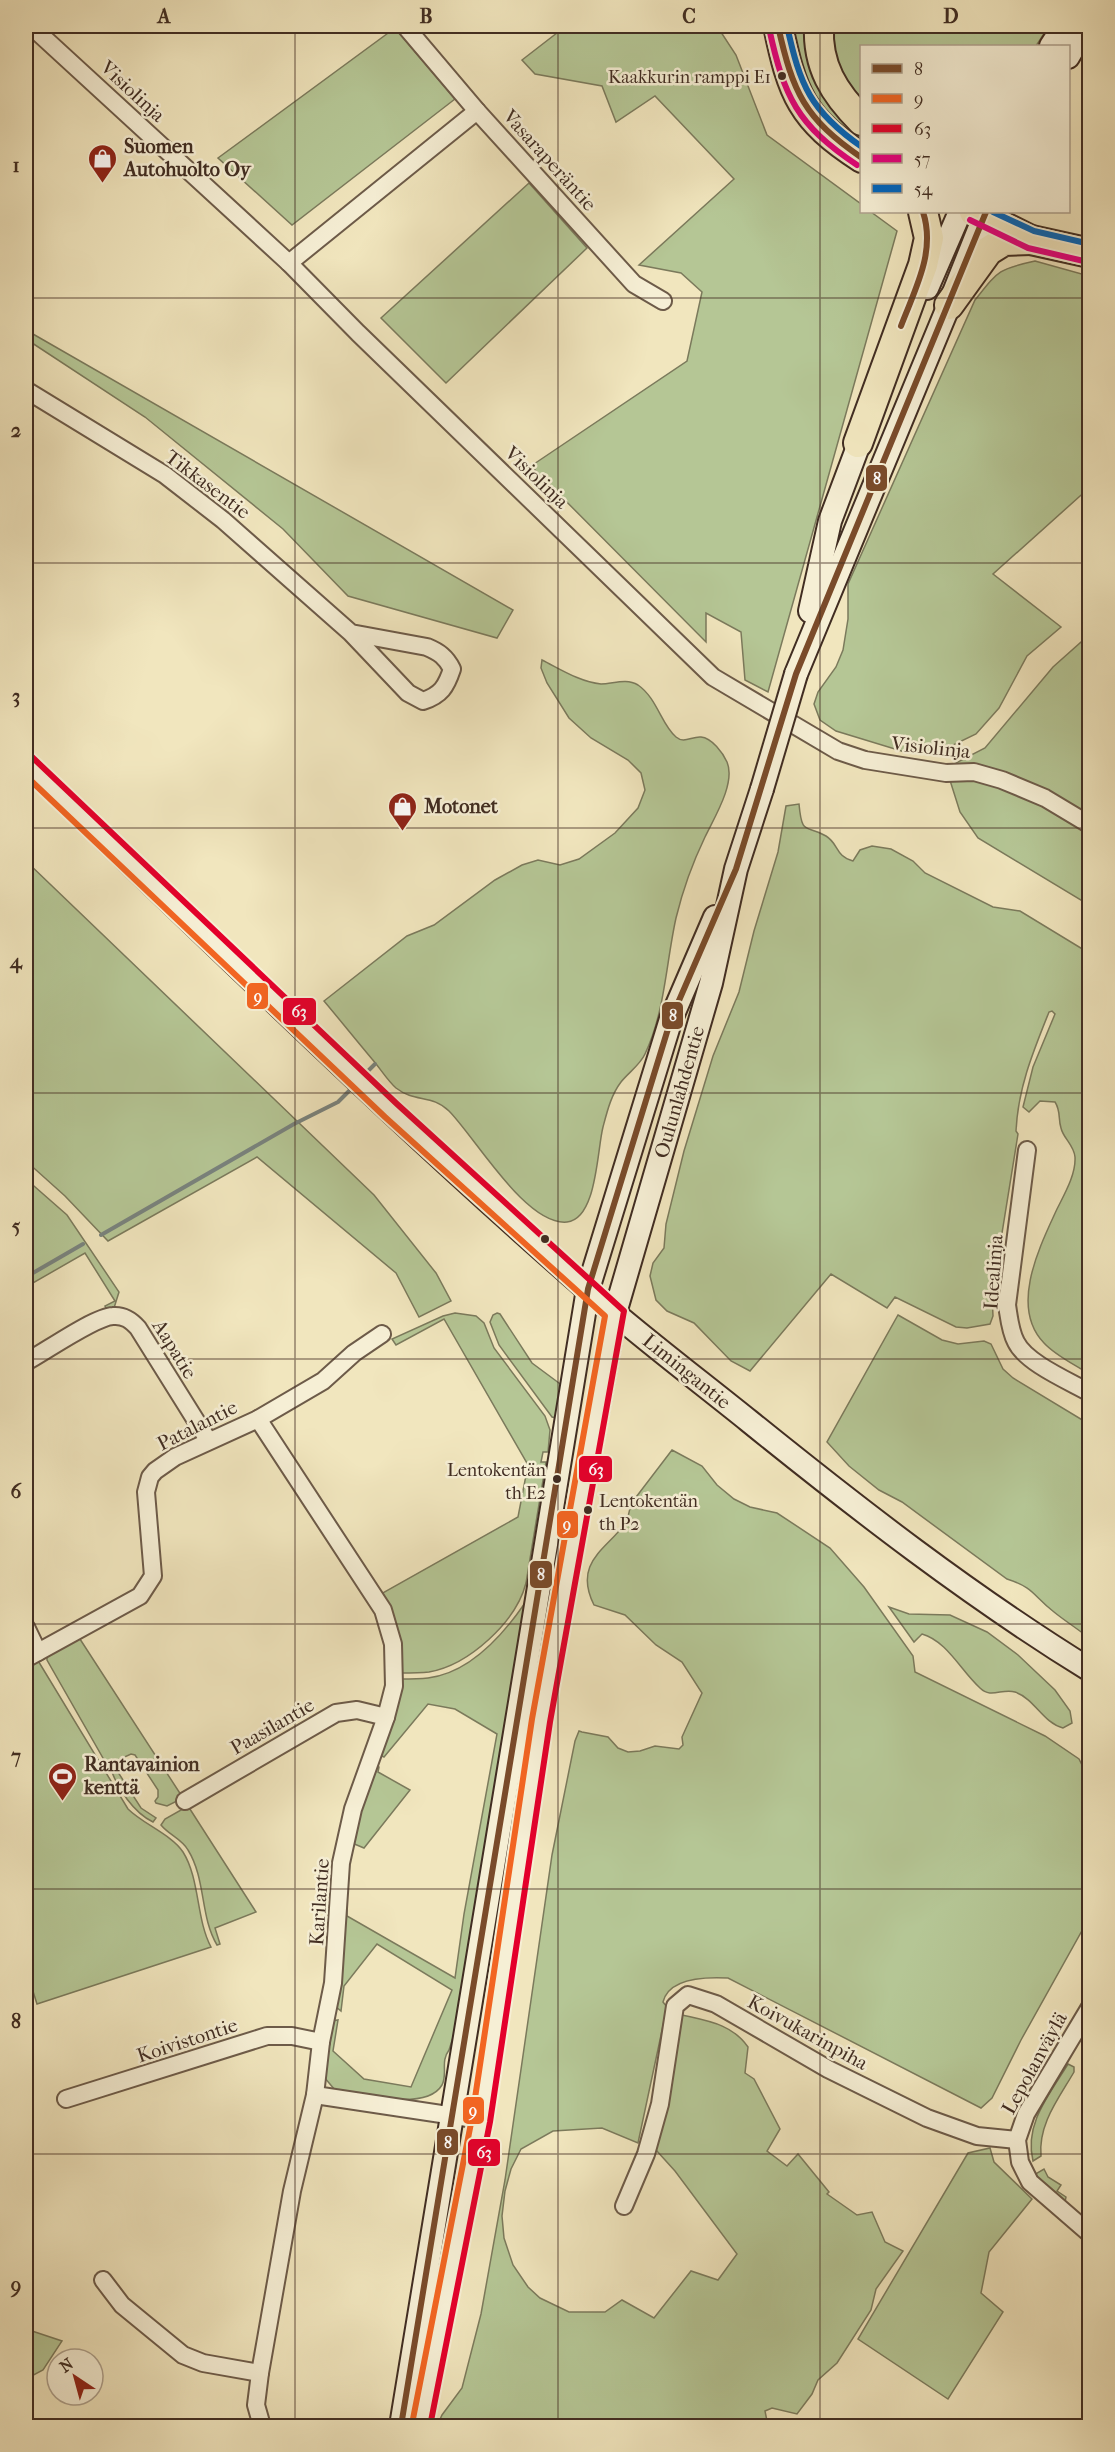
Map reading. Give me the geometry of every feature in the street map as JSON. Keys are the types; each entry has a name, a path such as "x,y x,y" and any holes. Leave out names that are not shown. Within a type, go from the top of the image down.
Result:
{"highway":[{"path":"778,26 787,67 798,97 816,123 839,144 860,157"},
{"path":"819,26 818,46 826,71 836,90 860,120"},
{"path":"858,443 923,265 928,238 923,213"},
{"path":"976,213 1031,240 1089,253"},
{"path":"949,305 988,251 1004,241 1031,240"}],"main road":[{"path":"1052,45 1078,27"},
{"path":"1070,51 1078,27"},
{"name":"Oulunlahdentie","path":"401,2427 588,1289 671,1019 736,869 762,789 796,674 830,521 858,443 976,213"},
{"name":"Oulunlahdentie","path":"796,674 949,305 976,213"},
{"name":"Limingantie","path":"26,764 330,1055 446,1163 615,1313 818,1476 1014,1623 1089,1670"},
{"name":"Oulunlahdentie","path":"421,2427 481,2120 541,1721 615,1313 711,983 736,869"}],"street":[{"name":"Visiolinja","path":"31,26 289,263 366,341 713,677 838,751 865,760 946,773 974,772 1002,780 1045,798 1089,825"},
{"path":"405,26 477,111"},
{"name":"Vasaraperäntie","path":"289,263 477,111 634,284 663,301"},
{"name":"Tikkasentie","path":"26,390 165,475 224,520 351,633 408,693 423,701 436,696 447,686 452,669 447,659 438,652 427,647 351,633"},
{"name":"Idealinja","path":"1027,1150 1007,1305 1011,1330 1017,1344 1033,1360 1089,1393"},
{"name":"Aapatie","path":"26,1362 106,1317 122,1316 138,1328 208,1440"},
{"name":"Patalantie","path":"26,1627 34,1654 141,1596 153,1576 146,1492 150,1477 175,1457 258,1419 323,1381 354,1353 382,1334"},
{"name":"Karilantie","path":"258,1419 383,1610 392,1633 395,1664 394,1686 386,1718 353,1809 341,1863 337,1951 333,1983 321,2042 315,2095 292,2191 260,2373 256,2405 262,2427"},
{"name":"Paasilantie","path":"185,1801 336,1713 357,1710 386,1718"},
{"name":"Koivukarinpiha","path":"624,2206 646,2154 660,2104 675,2007 688,1995 716,2004 828,2069 927,2118 977,2136 1017,2140"},
{"name":"Lepolanväylä","path":"1017,2140 1026,2114 1089,2007"},
{"name":"Koivistontie","path":"66,2099 267,2036 292,2036 321,2042"},
{"path":"315,2095 481,2120"},
{"path":"1017,2140 1020,2162 1030,2182 1089,2235"},
{"path":"103,2280 122,2305 183,2355 202,2363 260,2373"}],"green space":[{"path":"566,26 717,26 736,55 767,135 860,203 860,213 872,213 897,231 768,692 745,680 741,632 706,613 706,642 531,466 687,361 702,292 681,273 639,265 734,179 655,96 616,122 602,86 535,74 522,60"},
{"path":"789,26 807,26 860,131 860,142 823,113 804,80"},
{"path":"827,26 1049,26 1037,45 860,45 860,107 840,81"},
{"path":"395,28 455,99 292,225 218,158"},
{"path":"529,183 587,248 446,383 381,318"},
{"path":"1035,261 1089,276 1089,488 993,574 1061,627 1027,656 999,708 976,734 945,749 908,753 836,731 820,720 814,704 818,692 836,667 843,650 848,619 848,584 975,300 994,277 1006,269"},
{"path":"26,330 513,610 497,638 348,596 283,529 145,417 26,339"},
{"path":"1089,635 1089,905 978,838 960,812 948,774 952,765 985,748 1053,667"},
{"path":"542,660 585,681 601,684 624,682 638,685 650,697 676,737 685,740 701,737 709,740 723,754 729,770 729,780 723,800 696,857 682,897 652,1038 643,1058 615,1092 603,1127 590,1197 577,1218 567,1222 551,1219 535,1210 502,1178 460,1123 443,1106 430,1100 410,1096 396,1088 324,1001 407,936 434,925 495,880 522,865 538,860 560,865 579,859 615,833 638,808 645,790 641,773 628,760 591,738 569,718 547,683 541,668"},
{"path":"799,804 802,821 806,828 830,839 847,859 853,861 860,850 872,846 891,849 913,861 925,873 993,907 1020,911 1089,953 1089,1374 1044,1343 1034,1328 1029,1312 1028,1295 1036,1258 1069,1183 1075,1163 1071,1145 1062,1132 1055,1102 1040,1101 1029,1112 1023,1107 1033,1067 1055,1014 1052,1011 1049,1012 1032,1056 1017,1115 1016,1131 1018,1134 992,1295 993,1316 990,1324 967,1328 956,1327 895,1297 887,1308 831,1274 750,1371 731,1361 694,1323 667,1311 656,1300 650,1276 653,1263 664,1248 666,1224 684,1151 713,1056 739,992 754,931 778,852 786,806"},
{"path":"26,861 374,1195 436,1273 451,1301 419,1317 396,1273 257,1157 108,1241 65,1196 26,1161"},
{"path":"26,1179 67,1215 119,1292 114,1308 107,1310 105,1306 115,1301 85,1253 26,1287"},
{"path":"455,1313 476,1316 484,1323 494,1348 545,1416 550,1430 548,1452 543,1452 541,1462 546,1462 526,1583 521,1598 512,1612 489,1640 460,1661 429,1672 400,1673 379,1595 518,1517 528,1465 444,1319 396,1345 392,1339 443,1316"},
{"path":"500,1314 532,1363 567,1389 561,1419 552,1417 499,1345 490,1322 493,1315"},
{"path":"898,1315 942,1340 958,1344 984,1341 991,1344 1003,1369 1013,1378 1089,1424 1089,1638 1054,1612 1029,1589 1007,1579 902,1502 879,1490 849,1466 827,1442"},
{"path":"672,1450 702,1466 717,1485 734,1499 750,1507 777,1513 830,1548 864,1587 913,1656 915,1672 1045,1736 1079,1759 1089,1779 1089,1918 1021,2040 992,2098 981,2108 728,1978 711,1978 681,1983 667,1994 663,2002 667,2007 638,2143 602,2128 553,2131 521,2149 511,2169 502,2216 504,2238 513,2265 528,2287 540,2298 569,2312 605,2312 622,2300 654,2318 691,2271 718,2280 737,2254 675,2171 656,2150 682,2015 727,2028 742,2039 748,2047 745,2073 754,2079 780,2129 767,2151 787,2166 798,2154 829,2192 827,2194 857,2215 872,2212 885,2242 903,2251 876,2289 871,2310 837,2363 818,2380 812,2394 797,2414 772,2408 765,2411 768,2426 437,2426 442,2415 462,2388 481,2314 505,2180 552,1855 575,1741 579,1731 608,1737 618,1748 628,1752 655,1746 679,1749 683,1745 682,1737 702,1693 682,1662 656,1645 625,1615 594,1605 588,1587 588,1572 594,1560 621,1529 630,1505"},
{"path":"525,1603 464,2003 446,2054 442,2085 434,2093 408,2100 335,2090 324,2077 332,2021 338,2020 333,2051 364,2079 411,2087 452,1990 377,1944 344,1986 341,2011 335,2006 345,1908 347,1908 347,1916 455,1978 464,1914 497,1734 455,1709 428,1704 384,1757 380,1755 400,1679 428,1678 458,1669 484,1651"},
{"path":"889,1607 909,1614 950,1615 987,1632 1018,1655 1055,1690 1070,1711 1072,1723 1063,1728 1056,1725 1022,1695 1015,1692 988,1693 984,1691 939,1643 922,1634 914,1642"},
{"path":"78,1636 183,1798 167,1806 156,1803 158,1790 135,1755 131,1754 107,1765 47,1660 47,1653"},
{"path":"37,1659 128,1809 172,1840 183,1852 192,1874 206,1936 211,1947 37,2004 26,1969 26,1662"},
{"path":"374,1766 379,1767 378,1772 410,1790 364,1848 352,1843 358,1812"},
{"path":"111,1769 116,1769 141,1808 156,1818 153,1822 139,1813 127,1799"},
{"path":"188,1806 256,1912 215,1928 220,1944 217,1945 208,1922 194,1861 185,1846 161,1825 165,1819"},
{"path":"1068,2064 1074,2067 1074,2072 1046,2122 1041,2156 1033,2161 1031,2147 1035,2122 1046,2099"},
{"path":"990,2148 994,2162 1032,2199 989,2252 981,2293 1003,2312 948,2399 858,2339 968,2153"},
{"path":"1044,2169 1048,2177 1061,2185 1057,2191 1066,2197 1065,2202 1032,2176"},
{"path":"26,2329 62,2341 58,2347 45,2347 45,2367 26,2379"}],"waterway":[{"path":"363,1076 375,1064"},
{"path":"101,1235 294,1124 338,1102 354,1086"},
{"path":"26,1277 83,1244"}],"transit line":[{"name":"8","path":"778,26 789,69 804,102 827,130 860,157"},
{"name":"54","path":"787,26 797,65 810,95 830,121 860,146"},
{"name":"57","path":"769,28 781,73 796,107 820,136 857,165"},
{"name":"8","path":"901,326 918,284 925,256 927,241 923,213"},
{"name":"8","path":"401,2426 588,1289 671,1019 736,869 796,674 986,213"},
{"name":"54","path":"995,213 1034,231 1090,244"},
{"name":"57","path":"970,220 1028,248 1088,262"},
{"name":"63","path":"32,757 397,1104 624,1311 550,1722 490,2122 430,2426"},
{"name":"9","path":"26,776 385,1117 605,1316 532,1719 472,2118 412,2424"}],"place":[{"name":"Kaakkurin ramppi E1","path":"782,76"},
{"name":"Suomen Autohuolto Oy","path":"103,184"},
{"name":"Motonet","path":"403,832"},
{"name":"Lentokentän th E2","path":"557,1479"},
{"name":"Lentokentän th P2","path":"588,1510"},
{"name":"Rantavainion kenttä","path":"63,1802"}]}
